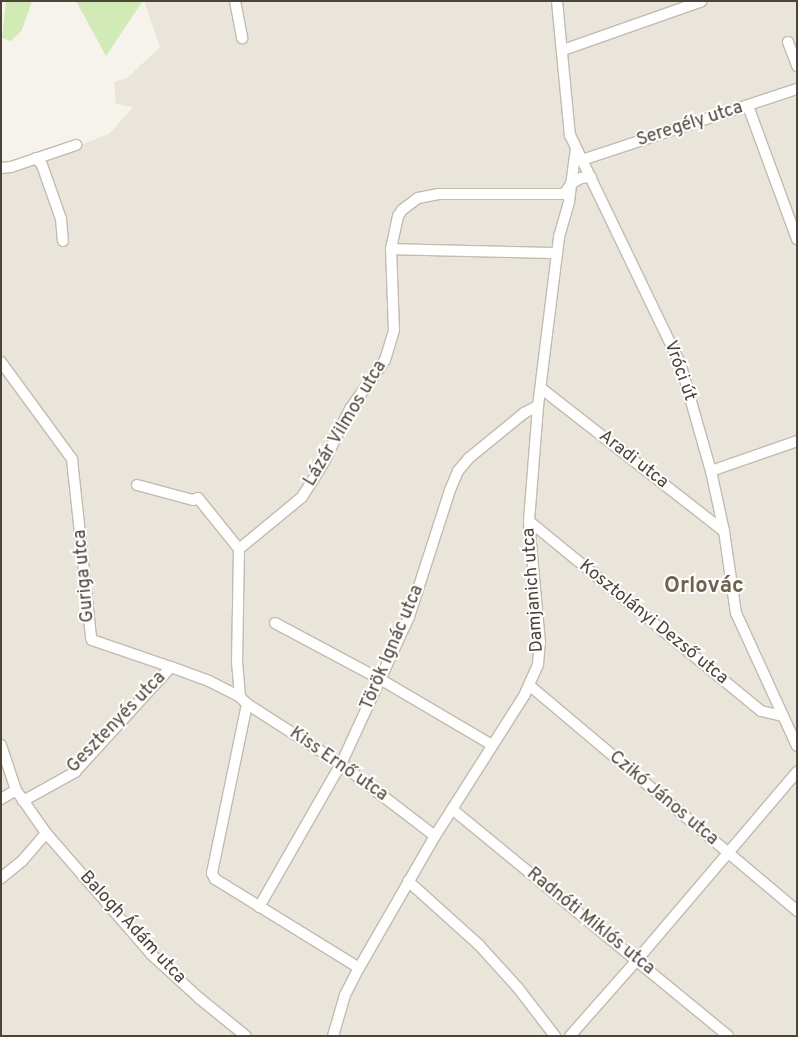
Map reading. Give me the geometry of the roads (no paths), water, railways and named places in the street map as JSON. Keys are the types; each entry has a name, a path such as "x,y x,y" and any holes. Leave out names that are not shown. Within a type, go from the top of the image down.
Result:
{"street":[{"path":"235,1 242,38"},
{"name":"Vróci út","path":"557,1 570,135 681,366 710,471 724,531 736,613 797,746"},
{"path":"563,50 702,1"},
{"path":"788,42 797,66"},
{"name":"Seregély utca","path":"582,160 797,89"},
{"path":"748,106 797,239"},
{"path":"1,168 11,167 76,145"},
{"name":"Damjanich utca","path":"333,1036 345,995 358,968 435,836 529,685 538,664 540,642 529,521 538,406 542,389 557,253 576,148"},
{"path":"36,158 42,165 61,219 63,241"},
{"path":"571,184 580,178 591,177"},
{"name":"Lázár Vilmos utca","path":"239,549 302,496 324,462 350,409 385,360 394,330 391,249 398,216 402,210 418,198 439,194 564,194 571,184"},
{"path":"391,249 557,253"},
{"name":"Guriga utca","path":"1,362 72,459 92,640 171,667"},
{"name":"Aradi utca","path":"542,389 724,531"},
{"name":"Török Ignác utca","path":"259,907 342,764 409,617 450,490 458,471 469,458 524,413 538,406"},
{"path":"710,471 797,441"},
{"path":"138,485 193,500 198,498 239,549 237,662 243,700 212,873 215,879 358,968"},
{"name":"Kosztolányi Dezső utca","path":"529,521 761,711 782,716"},
{"path":"275,623 380,679 492,744"},
{"name":"Gesztenyés utca","path":"23,801 75,772 171,667 209,681 243,700"},
{"name":"Czikó János utca","path":"529,685 797,911"},
{"name":"Kiss Ernő utca","path":"243,700 342,764 435,836"},
{"name":"Balogh Ádám utca","path":"1,745 16,790 46,834 151,954 199,998 246,1036"},
{"path":"570,1036 637,960 726,852 797,772"},
{"path":"1,798 16,790"},
{"name":"Radnóti Miklós utca","path":"452,808 728,1036"},
{"path":"1,878 22,861 46,834"},
{"path":"408,881 459,925 486,952 518,988 555,1036"}],"district":[{"name":"Orlovác","path":"704,587"}]}
